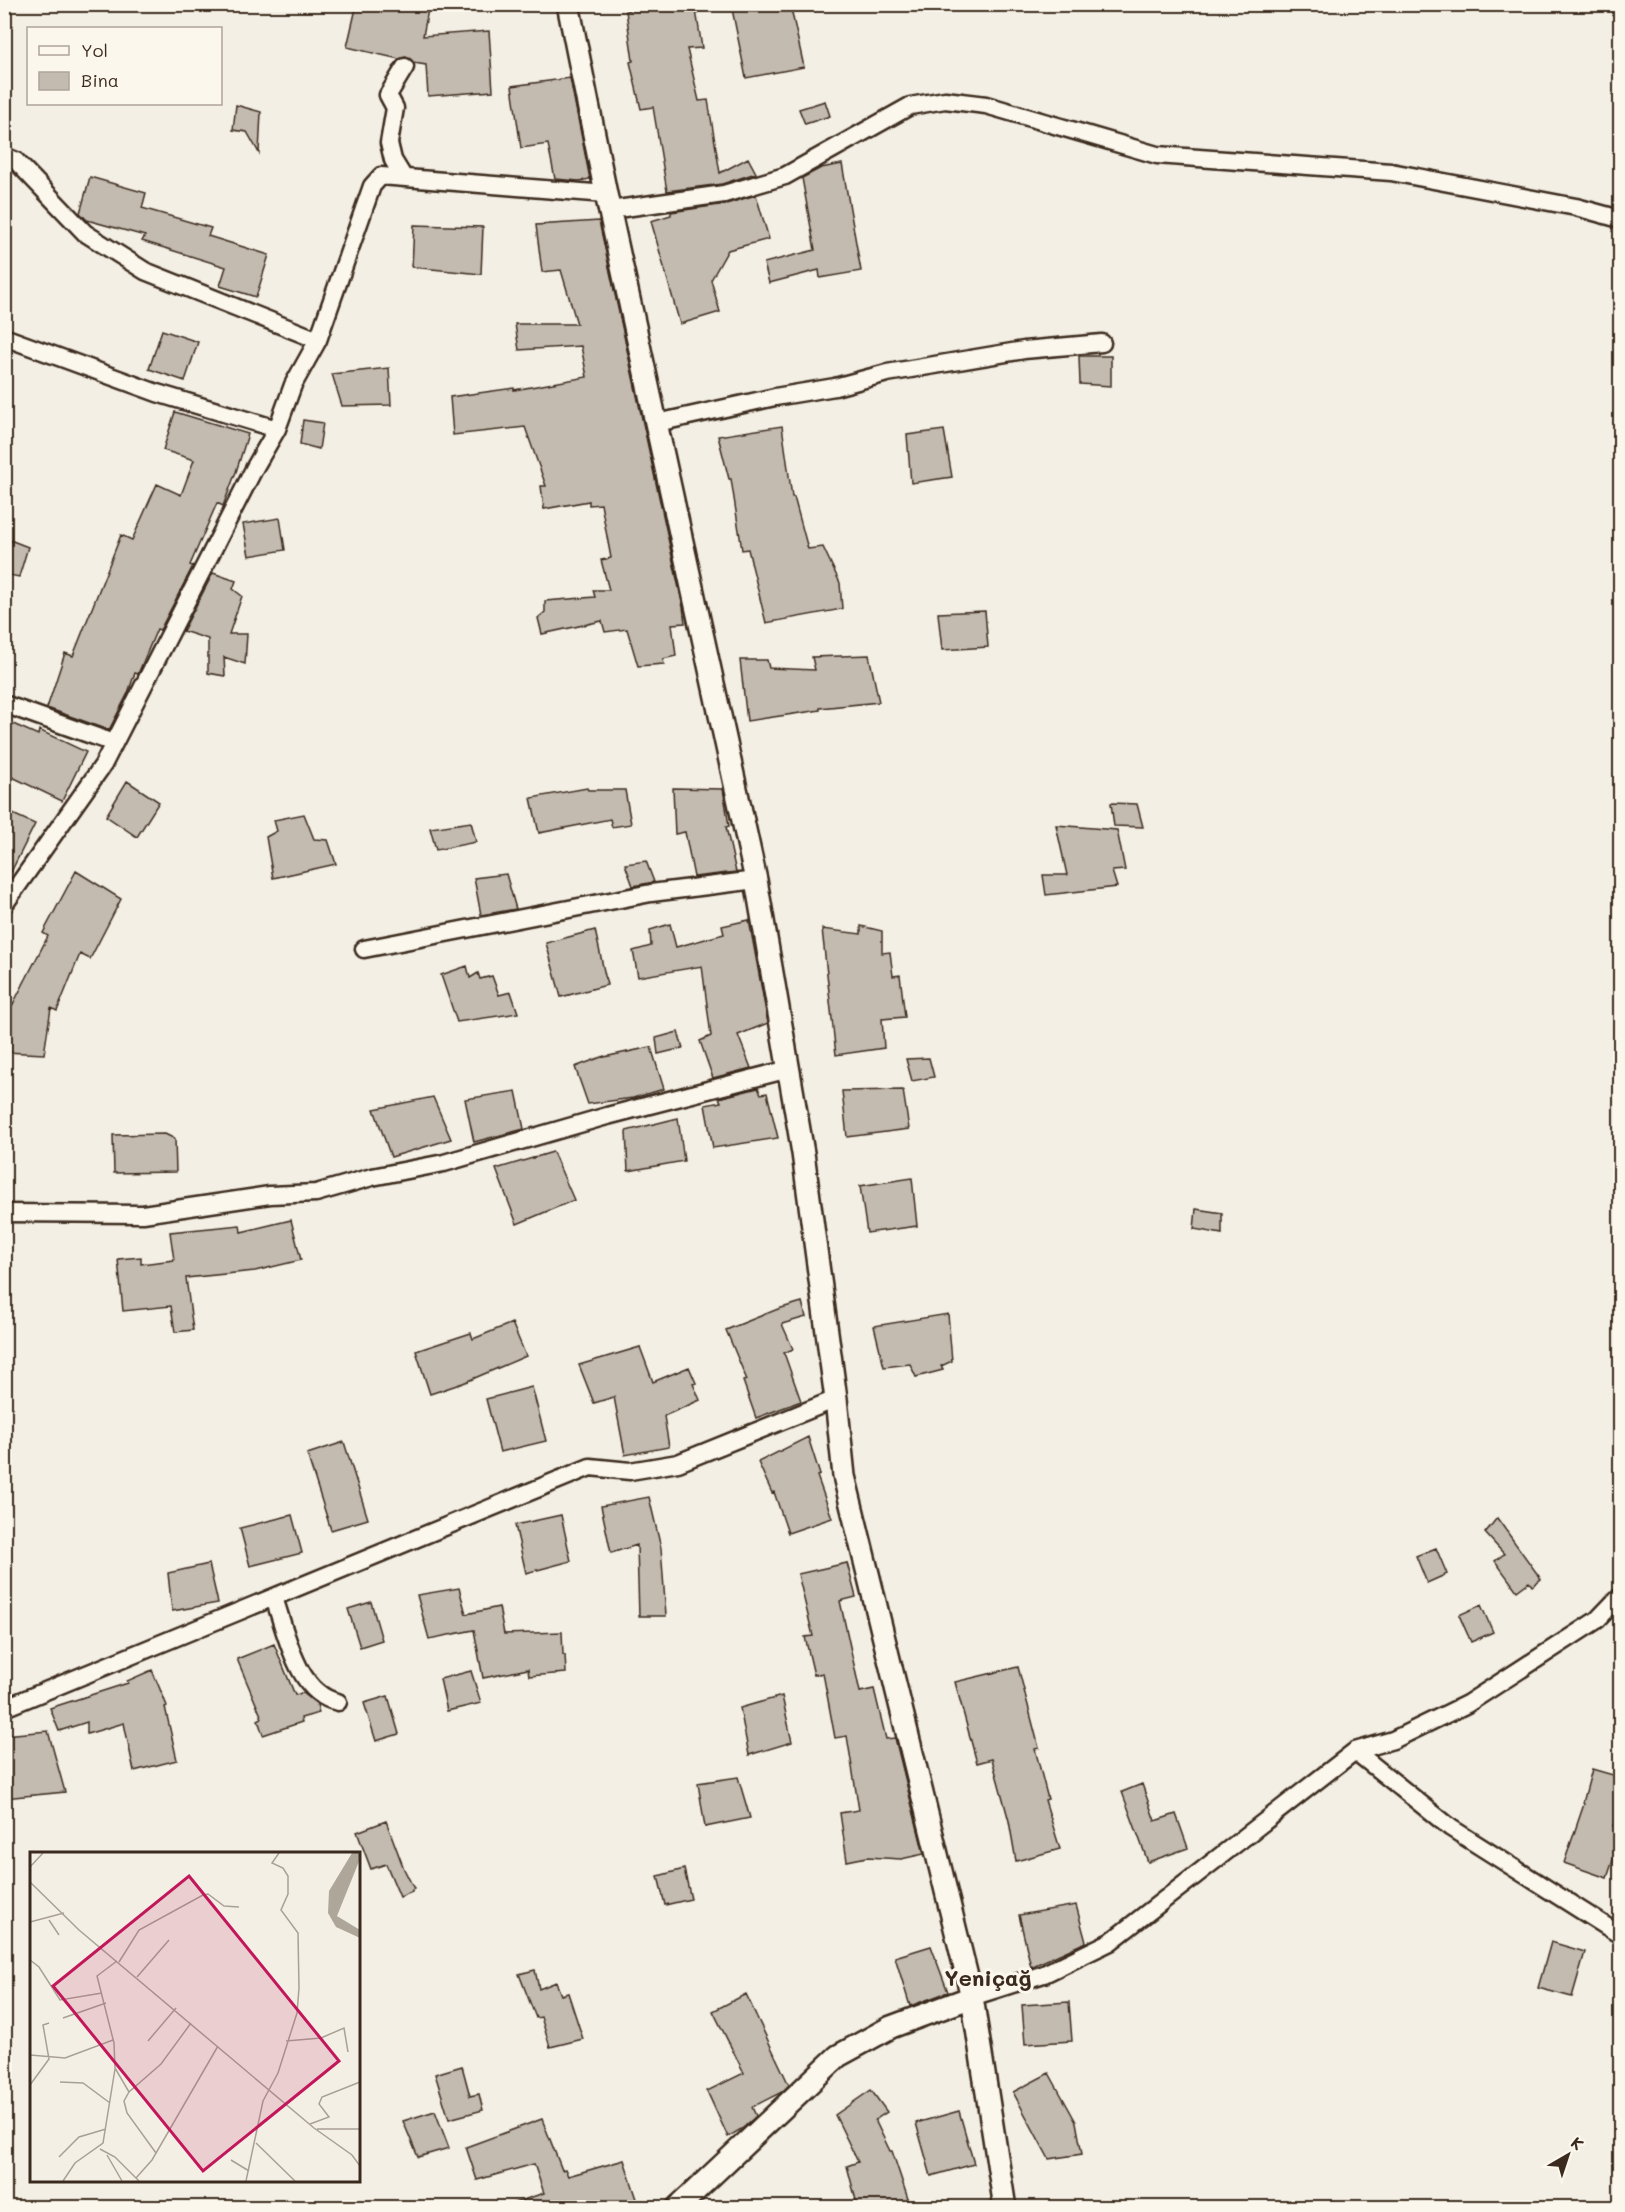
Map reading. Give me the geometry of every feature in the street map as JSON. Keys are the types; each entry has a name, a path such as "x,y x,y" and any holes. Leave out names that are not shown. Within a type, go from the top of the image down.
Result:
{"street":[{"path":"568,4 608,202 756,880 803,1153 844,1476 972,1997 1005,2208"},
{"path":"404,178 393,160 389,143 395,108 388,95 405,67"},
{"path":"4,905 103,765 255,467 277,429 293,385 318,340 372,186 381,176 608,202 724,194 785,176 910,106 945,100 986,105 1157,155 1391,172 1576,207 1620,219"},
{"path":"4,156 16,161 85,233 145,271 318,340"},
{"path":"4,337 157,393 277,429"},
{"path":"657,423 775,397 835,387 887,373 1024,350 1102,343"},
{"path":"4,704 114,743"},
{"path":"364,949 651,893 756,880"},
{"path":"4,1213 143,1214 270,1195 316,1193 372,1177 444,1163 607,1116 789,1068"},
{"path":"4,1708 590,1467 630,1471 678,1463 836,1399"},
{"path":"677,2208 838,2056 891,2027 972,1997 1044,1974 1110,1942 1355,1751 1393,1740 1467,1704 1597,1620 1620,1596"},
{"path":"274,1598 299,1672 330,1701 338,1702"},
{"path":"1355,1751 1451,1828 1620,1935"}],"building":[{"path":"357,4 429,4 423,36 489,31 493,91 428,96 426,65 414,63 406,57 399,59 347,47"},
{"path":"628,4 695,4 702,48 687,49 699,101 708,100 720,173 748,158 756,173 722,184 667,191 653,107 641,109 630,62 633,61 626,11 629,10"},
{"path":"731,4 790,4 804,67 746,78"},
{"path":"570,78 590,179 579,181 555,179 548,144 521,148 512,86"},
{"path":"825,101 830,116 805,124 799,109"},
{"path":"236,105 261,112 259,153 247,132 233,130"},
{"path":"842,164 861,271 820,278 819,270 769,283 764,263 815,250 802,178 821,168"},
{"path":"90,177 146,193 142,208 211,228 208,236 269,255 256,297 220,286 226,267 142,241 145,236 87,220 80,213"},
{"path":"756,195 769,239 728,250 711,280 720,312 680,324 651,221 671,215 671,212 726,204"},
{"path":"599,221 683,607 685,623 672,624 676,656 663,659 664,664 638,666 627,629 605,632 602,621 542,634 538,618 545,612 545,601 595,597 593,590 609,590 601,560 611,558 601,504 589,505 589,501 544,509 541,486 546,486 525,427 453,435 450,397 514,388 514,390 587,377 581,346 519,350 515,324 577,324 561,270 542,272 536,225"},
{"path":"414,225 483,227 481,274 412,267"},
{"path":"162,330 198,342 185,381 149,369"},
{"path":"1079,356 1111,356 1111,386 1080,384"},
{"path":"389,368 391,405 342,406 332,374"},
{"path":"175,412 248,434 223,506 217,503 190,565 193,566 160,630 157,629 138,674 135,673 128,693 109,730 47,708 65,653 73,656 121,535 132,540 157,484 181,495 194,460 163,450"},
{"path":"303,420 323,423 319,449 300,444"},
{"path":"782,426 792,497 794,497 808,549 823,547 840,583 842,609 766,623 748,549 742,550 731,479 729,479 718,436"},
{"path":"944,430 952,477 911,483 907,435"},
{"path":"280,518 285,550 249,556 243,524"},
{"path":"10,540 28,547 19,577 4,574"},
{"path":"213,573 236,581 233,589 242,596 229,634 247,634 245,664 224,657 225,676 208,673 208,639 183,631"},
{"path":"985,611 988,647 942,650 938,613"},
{"path":"869,655 879,702 820,708 820,710 747,721 740,660 767,660 769,668 815,670 812,657"},
{"path":"4,720 38,735 39,730 86,752 62,801 4,773"},
{"path":"127,781 159,802 137,837 106,816"},
{"path":"587,788 588,790 625,790 631,824 612,827 610,819 539,833 531,798"},
{"path":"673,788 723,789 729,826 726,827 736,872 694,877 685,832 675,834"},
{"path":"1111,803 1137,804 1143,827 1114,826"},
{"path":"4,810 35,824 4,886"},
{"path":"304,814 314,839 328,840 336,864 273,878 266,837 277,831 274,820"},
{"path":"471,822 476,842 436,850 430,828"},
{"path":"1056,825 1117,830 1125,870 1112,871 1117,887 1046,895 1043,875 1067,875"},
{"path":"646,861 654,882 633,886 625,864"},
{"path":"76,871 121,899 90,959 80,954 57,1011 51,1008 44,1054 5,1052 11,1008 48,936 43,933"},
{"path":"506,874 516,909 481,915 474,878"},
{"path":"749,920 768,1023 738,1035 751,1068 713,1078 700,1041 711,1036 702,966 638,977 633,951 651,946 650,930 670,924 676,947 724,934 722,926"},
{"path":"861,926 882,931 882,953 890,952 893,976 900,975 905,1017 882,1019 884,1048 836,1055 822,929 861,934"},
{"path":"595,930 607,985 561,997 546,943"},
{"path":"467,966 470,978 478,973 480,979 492,976 499,995 511,992 518,1013 457,1022 441,975"},
{"path":"678,1032 683,1048 658,1054 656,1038"},
{"path":"651,1047 664,1089 633,1098 588,1104 575,1067 604,1056"},
{"path":"929,1058 934,1077 912,1081 906,1059"},
{"path":"758,1088 761,1094 767,1093 778,1138 713,1148 705,1105 721,1102 719,1098"},
{"path":"903,1090 909,1129 847,1137 842,1091"},
{"path":"516,1091 524,1129 474,1142 465,1099"},
{"path":"433,1097 451,1139 391,1157 374,1109"},
{"path":"678,1118 684,1161 628,1171 626,1131"},
{"path":"165,1134 175,1139 176,1172 114,1173 113,1135"},
{"path":"553,1152 574,1200 517,1224 496,1169"},
{"path":"912,1178 917,1226 867,1233 860,1186"},
{"path":"1196,1209 1222,1213 1222,1234 1194,1229"},
{"path":"291,1220 301,1260 255,1271 186,1278 193,1330 175,1332 171,1306 123,1311 118,1259 141,1257 141,1264 174,1260 170,1232 240,1225 241,1232"},
{"path":"802,1302 806,1317 782,1324 793,1349 784,1353 801,1401 756,1418 743,1381 747,1380 726,1330"},
{"path":"948,1314 952,1361 941,1366 943,1370 916,1377 910,1364 884,1367 874,1326"},
{"path":"512,1323 526,1356 463,1383 430,1394 416,1351 471,1333 473,1339"},
{"path":"640,1347 653,1382 689,1367 700,1400 664,1416 669,1447 625,1455 614,1397 594,1403 579,1365"},
{"path":"532,1387 546,1441 500,1452 486,1399"},
{"path":"808,1437 820,1475 817,1476 832,1518 788,1533 774,1492 772,1493 758,1462"},
{"path":"344,1442 368,1519 331,1530 307,1454"},
{"path":"649,1497 661,1548 666,1616 639,1616 637,1545 611,1553 601,1506"},
{"path":"292,1515 302,1553 250,1566 240,1528"},
{"path":"561,1515 571,1561 526,1573 515,1525"},
{"path":"1497,1518 1541,1579 1532,1586 1529,1582 1517,1591 1495,1561 1504,1554 1485,1533"},
{"path":"1436,1548 1447,1574 1427,1583 1416,1556"},
{"path":"847,1563 856,1597 840,1601 860,1692 874,1689 886,1739 895,1738 924,1854 901,1859 867,1857 847,1861 840,1813 859,1810 847,1736 835,1738 823,1673 814,1675 805,1637 813,1636 798,1574"},
{"path":"209,1564 218,1603 172,1611 168,1573"},
{"path":"459,1588 466,1614 499,1607 504,1634 562,1632 566,1673 529,1676 528,1669 483,1678 474,1630 429,1639 417,1595"},
{"path":"371,1602 382,1640 360,1647 348,1609"},
{"path":"1481,1605 1493,1632 1471,1642 1459,1615"},
{"path":"274,1644 295,1695 303,1693 317,1704 319,1713 301,1718 302,1722 263,1735 258,1720 262,1718 237,1659"},
{"path":"1018,1667 1039,1748 1035,1749 1048,1799 1045,1800 1060,1849 1016,1861 1009,1821 992,1759 977,1763 955,1682"},
{"path":"152,1670 167,1706 165,1707 177,1760 134,1771 124,1723 87,1734 87,1722 59,1731 50,1708 128,1683 127,1681"},
{"path":"471,1671 481,1703 447,1711 440,1679"},
{"path":"388,1696 399,1734 376,1741 364,1703"},
{"path":"782,1696 792,1742 749,1755 740,1708"},
{"path":"48,1731 65,1792 4,1798 4,1735"},
{"path":"1592,1769 1620,1777 1620,1799 1613,1826 1620,1828 1620,1839 1607,1878 1564,1863 1584,1804"},
{"path":"738,1777 750,1818 705,1827 698,1783"},
{"path":"1142,1784 1155,1821 1176,1814 1188,1848 1148,1862 1122,1792"},
{"path":"386,1821 414,1889 400,1897 386,1864 371,1869 357,1832"},
{"path":"684,1869 691,1899 665,1905 658,1876"},
{"path":"1076,1905 1086,1942 1031,1967 1019,1915"},
{"path":"1551,1942 1585,1952 1572,1997 1538,1988"},
{"path":"931,1946 948,1992 910,2006 895,1957"},
{"path":"535,1970 539,1989 556,1982 561,1995 568,1993 583,2039 550,2047 541,2017 536,2018 519,1974"},
{"path":"746,1994 789,2085 782,2092 752,2107 756,2116 743,2128 728,2137 707,2091 744,2073 713,2011"},
{"path":"1069,2002 1072,2041 1025,2044 1022,2005"},
{"path":"462,2066 470,2096 479,2094 483,2110 449,2119 435,2074"},
{"path":"1049,2073 1076,2122 1082,2154 1049,2159 1013,2092"},
{"path":"871,2090 887,2112 875,2120 892,2151 911,2208 858,2208 847,2166 858,2162 835,2115"},
{"path":"435,2111 449,2148 418,2157 403,2121"},
{"path":"959,2111 974,2164 931,2176 916,2123"},
{"path":"542,2119 562,2170 565,2169 568,2176 624,2160 640,2208 509,2208 508,2205 544,2193 534,2164 477,2180 466,2147"}],"district":[{"name":"Yeniçağ","path":"988,1977"}]}
